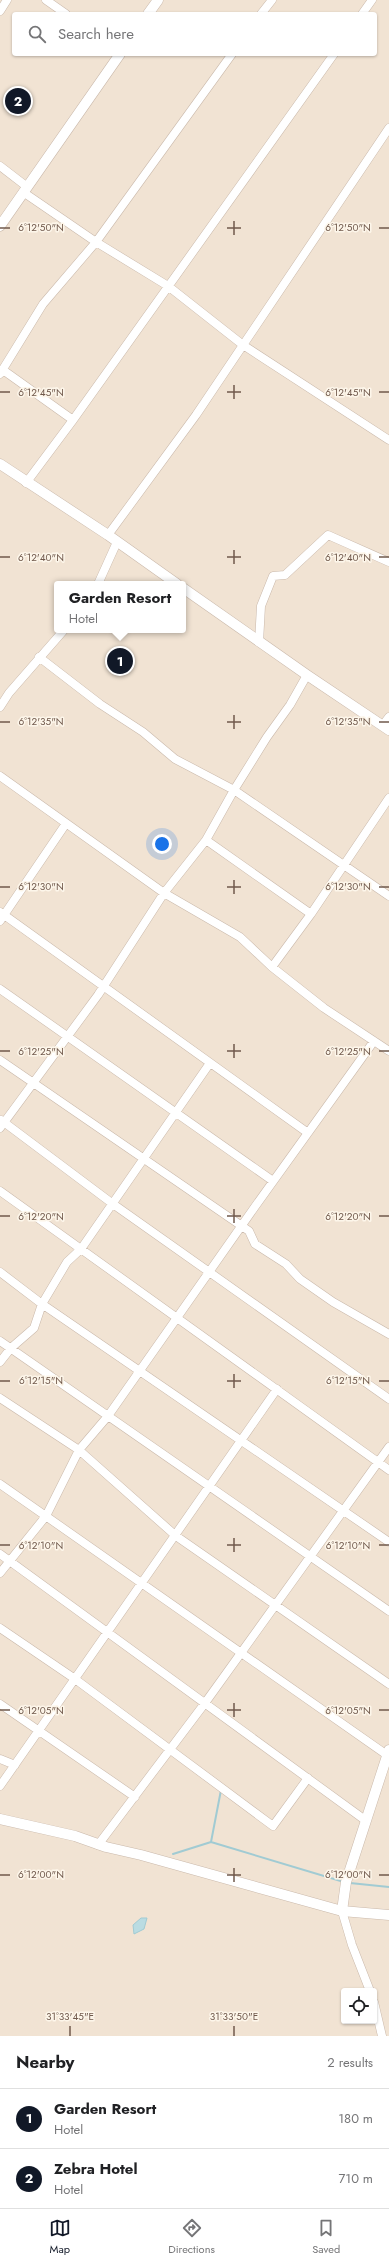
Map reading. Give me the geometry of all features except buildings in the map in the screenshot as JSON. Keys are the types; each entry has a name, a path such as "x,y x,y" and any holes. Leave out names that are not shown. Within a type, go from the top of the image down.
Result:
{"street":[{"path":"0,11 7,0"},
{"path":"46,0 63,12"},
{"path":"149,12 158,0"},
{"path":"263,12 272,0"},
{"path":"363,12 372,0"},
{"path":"0,226 119,56"},
{"path":"73,420 1,372 43,304 96,242 231,56"},
{"path":"26,483 73,420 333,56"},
{"path":"108,535 196,415 389,128"},
{"path":"0,166 25,189 96,242 168,286 243,345 389,440"},
{"path":"0,464 26,483 108,535 173,581"},
{"path":"259,642 260,606 273,576 285,575 328,535 389,562"},
{"path":"99,581 117,542"},
{"path":"186,590 307,675 387,724"},
{"path":"0,707 39,657 61,633"},
{"path":"39,657 100,704 144,732 175,760 234,790 389,896"},
{"path":"307,675 290,705 267,737 234,790 206,840 164,894 104,986 68,1036 1,1123 208,1272 389,1399"},
{"path":"0,776 65,825 164,894 227,928 240,937 272,967 324,1008 389,1051"},
{"path":"272,967 311,914 389,798"},
{"path":"65,825 1,916 104,986 308,1133"},
{"path":"206,840 311,914"},
{"path":"0,989 273,1181"},
{"path":"0,1573 46,1516 79,1450 108,1416 208,1272 374,1041"},
{"path":"0,1060 249,1231 255,1244 286,1264 300,1279 333,1302 389,1334"},
{"path":"0,1362 11,1348 34,1328 42,1304 67,1262 81,1249 145,1159 210,1063"},
{"path":"0,1191 389,1470"},
{"path":"0,1272 42,1304 389,1542"},
{"path":"0,1341 389,1611"},
{"path":"0,1786 141,1583 176,1536 276,1389"},
{"path":"0,1398 79,1450 176,1536 389,1684"},
{"path":"98,1845 242,1653 312,1557 389,1447"},
{"path":"0,1484 242,1653 388,1752 346,1882 342,1911 352,1945 369,1988"},
{"path":"0,1554 365,1820"},
{"path":"0,1628 75,1679 273,1826 308,1778"},
{"path":"0,1704 38,1732 135,1797"},
{"path":"0,1759 15,1765"},
{"path":"0,1819 74,1836 98,1845 342,1911 389,1915"},
{"path":"377,2015 382,2036"}],"shaded area":[{"path":"0,0 389,0 389,2036 0,2036"}],"water":[{"path":"141,1918 147,1918 144,1929 134,1934 133,1925"}],"waterway":[{"path":"211,1842 221,1790"},
{"path":"173,1854 211,1842 344,1882"},
{"path":"350,1883 389,1887"}],"place":[{"name":"Zebra Hotel","path":"18,101"},
{"name":"Garden Resort","path":"120,661"}]}
